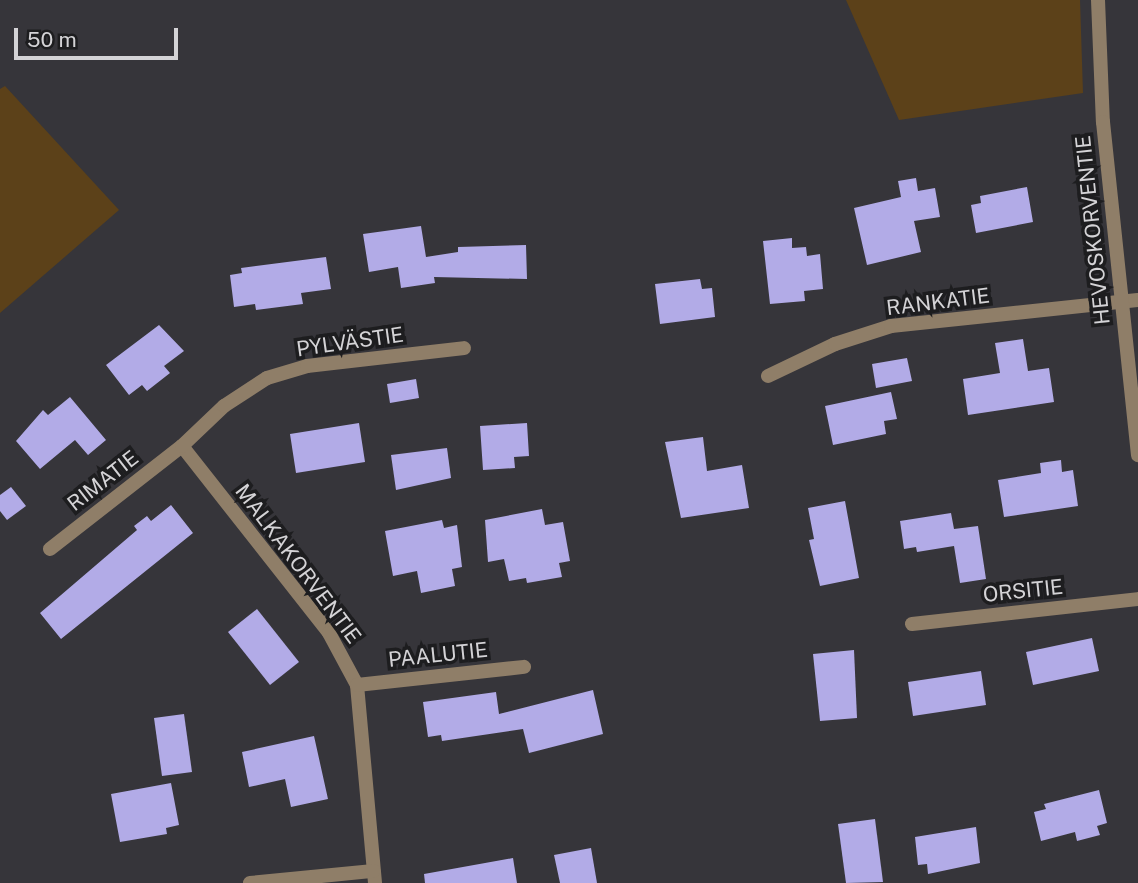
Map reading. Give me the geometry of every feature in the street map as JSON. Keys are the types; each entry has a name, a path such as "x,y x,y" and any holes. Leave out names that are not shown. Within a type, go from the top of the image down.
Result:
{"street":[{"name":"HEVOSKORVENTIE","path":"1098,0 1103,122 1138,455"},
{"name":"RANKATIE","path":"768,376 835,344 891,326 1138,300"},
{"name":"PYLVÄSTIE","path":"182,446 224,406 267,378 307,366 464,348"},
{"name":"RIMATIE","path":"50,549 182,446"},
{"name":"MALKAKORVENTIE","path":"182,446 329,633 357,685 374,877"},
{"name":"ORSITIE","path":"912,624 1138,599"},
{"name":"PAALUTIE","path":"357,685 524,667"},
{"path":"250,883 374,877"}],"shaded area":[{"path":"846,0 1080,0 1083,93 899,120"},
{"path":"5,86 119,210 0,313 0,89"}],"building":[{"path":"916,178 918,191 935,188 940,217 914,221 921,252 867,265 854,208 901,197 898,181"},
{"path":"1027,187 1033,222 976,233 971,205 981,203 980,196"},
{"path":"421,226 426,257 458,252 458,247 526,245 527,279 434,277 435,283 401,288 398,267 369,272 363,234"},
{"path":"792,238 792,248 806,247 807,256 820,254 823,289 804,291 805,301 770,304 763,241"},
{"path":"326,257 331,289 301,293 303,304 256,310 255,304 234,307 230,275 242,273 241,268"},
{"path":"700,279 702,289 712,288 715,317 660,324 655,284"},
{"path":"159,325 184,351 164,366 170,373 147,391 142,385 129,395 106,365"},
{"path":"1023,339 1028,371 1049,368 1054,402 968,415 963,379 1000,373 995,343"},
{"path":"907,358 912,381 876,388 872,364"},
{"path":"416,379 419,398 390,403 387,384"},
{"path":"891,392 897,419 884,421 886,434 833,445 825,406"},
{"path":"70,397 106,440 88,455 75,440 40,469 16,441 43,410 48,415"},
{"path":"359,423 365,462 296,473 290,434"},
{"path":"527,423 529,456 514,457 515,468 483,470 480,426"},
{"path":"703,437 707,471 742,465 749,508 681,518 665,442"},
{"path":"447,448 451,478 396,490 391,455"},
{"path":"1061,460 1062,472 1073,470 1078,506 1004,517 998,480 1041,473 1040,463"},
{"path":"11,487 26,506 7,520 0,511 0,495"},
{"path":"845,501 859,578 820,586 809,540 814,539 808,508"},
{"path":"171,505 193,533 61,639 40,613 137,530 134,526 147,516 151,521"},
{"path":"542,509 545,525 563,522 570,561 559,563 562,577 527,583 526,578 509,581 504,559 488,562 485,520"},
{"path":"951,513 954,529 978,526 986,579 960,583 954,546 917,552 916,547 904,549 900,521"},
{"path":"442,520 444,528 457,525 462,567 452,569 455,586 421,593 417,571 393,576 385,531"},
{"path":"257,609 299,662 270,685 228,632"},
{"path":"1092,638 1099,671 1033,685 1026,652"},
{"path":"854,650 857,718 820,721 813,654"},
{"path":"981,671 986,705 913,716 908,682"},
{"path":"593,690 603,734 529,753 523,729 442,741 441,735 428,737 423,702 496,692 499,714"},
{"path":"184,714 192,772 162,776 154,718"},
{"path":"314,736 328,799 291,807 285,779 249,787 242,752"},
{"path":"171,783 179,825 166,828 167,834 120,842 111,794"},
{"path":"1099,790 1107,823 1097,826 1100,835 1077,841 1075,832 1041,841 1034,812 1046,809 1044,804"},
{"path":"875,819 883,882 846,883 838,824"},
{"path":"976,827 980,863 928,874 927,864 918,865 915,837"},
{"path":"591,848 597,883 560,883 554,855"},
{"path":"513,858 517,883 425,883 424,874"}]}
